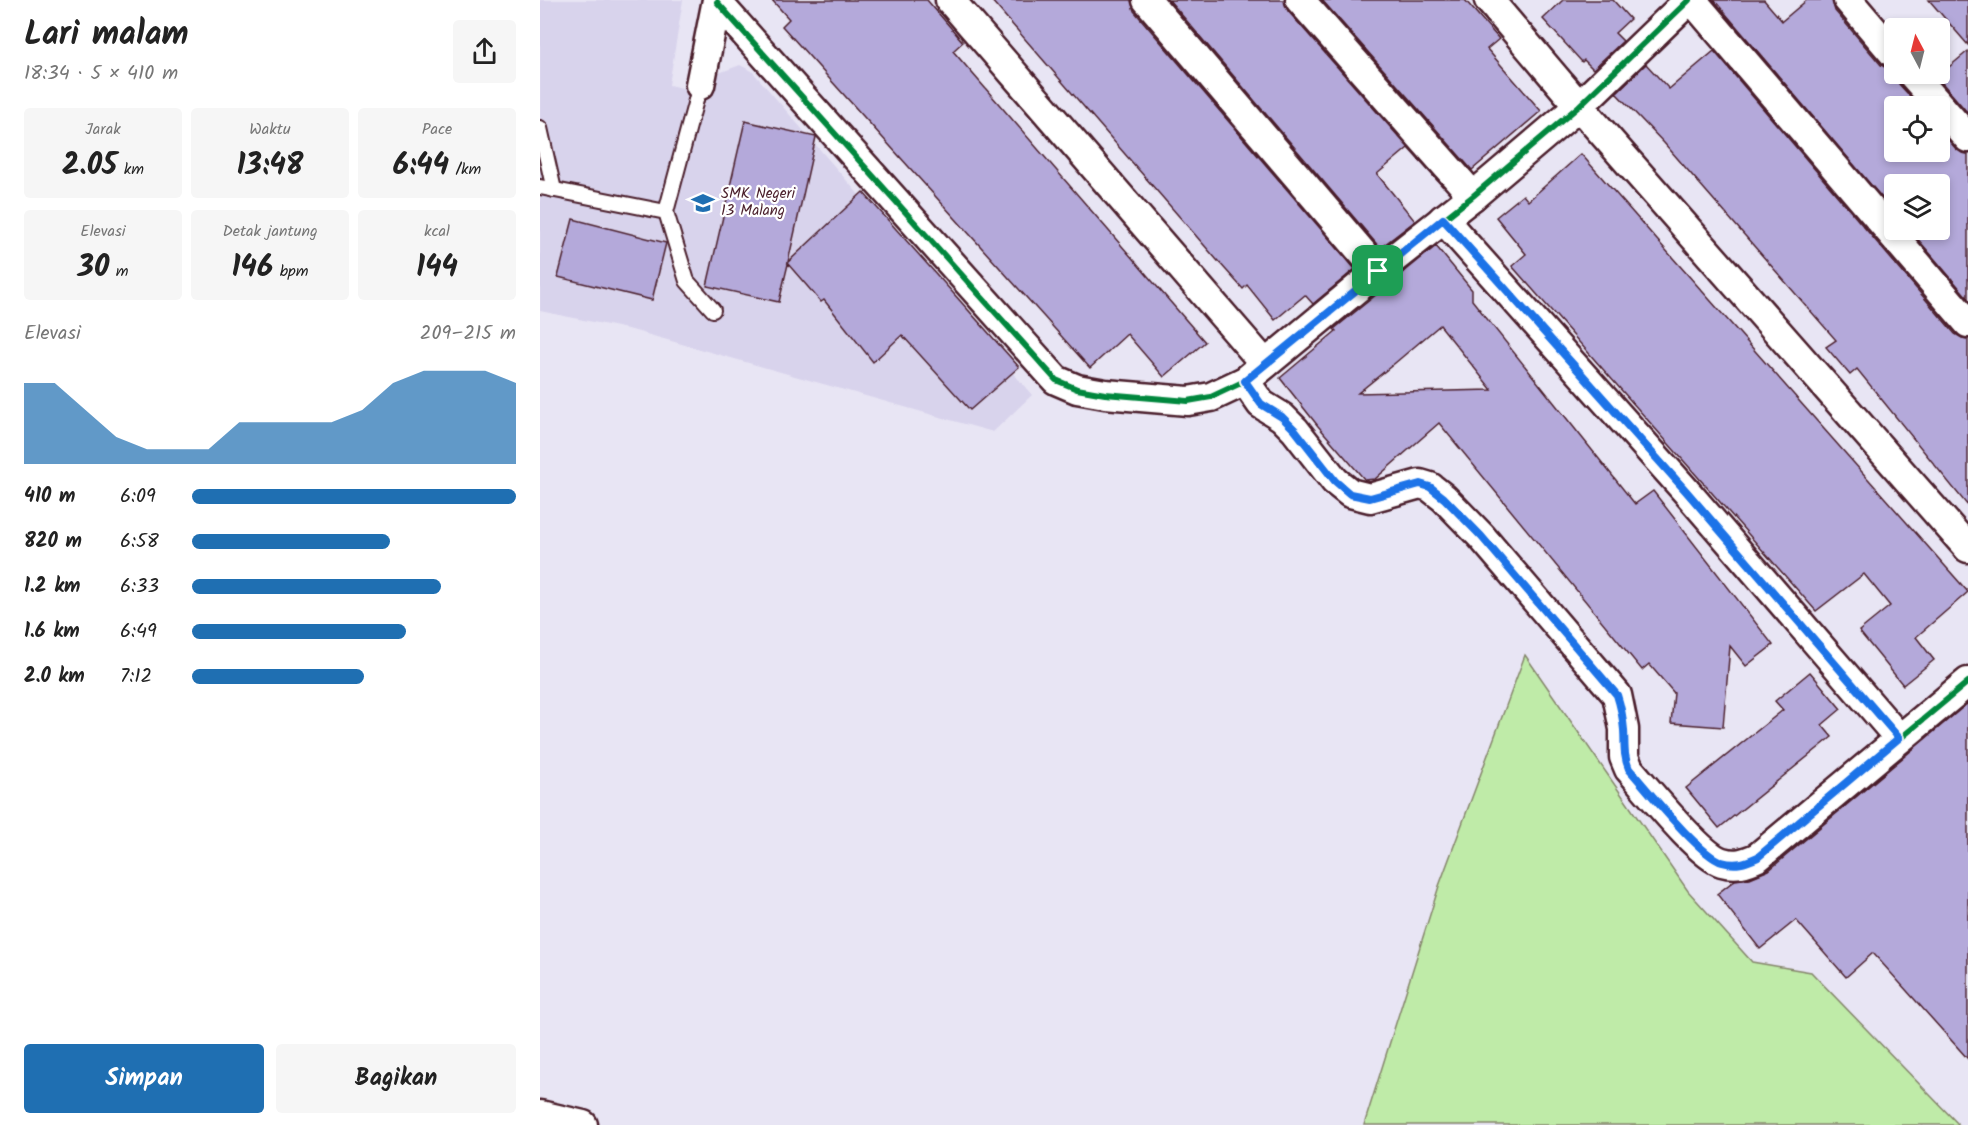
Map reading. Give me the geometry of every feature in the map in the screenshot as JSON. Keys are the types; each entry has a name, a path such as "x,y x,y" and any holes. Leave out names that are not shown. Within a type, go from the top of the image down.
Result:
{"street":[{"path":"950,0 1255,372 1261,404 1282,417 1295,430 1335,481 1350,494 1370,498 1420,484 1430,487 1481,536 1617,695 1623,721 1624,757 1629,769 1692,840 1720,862 1741,865 1758,857 1968,682"},
{"path":"1147,0 1378,271"},
{"path":"1299,0 1473,196"},
{"path":"1489,0 1578,106 1968,548"},
{"path":"717,1 1056,380 1077,389 1105,394 1188,401 1211,397 1255,372 1473,196 1578,106 1691,0 1968,322"},
{"path":"1848,0 1884,42"},
{"path":"700,85 717,1"},
{"path":"1921,84 1968,138"},
{"path":"1443,219 1686,491 1899,738"},
{"path":"540,1115 582,1125"}],"lane":[{"path":"700,85 666,212 687,281 713,310"},
{"path":"540,128 547,188 666,212"}],"shaded area":[{"name":"SMK Negeri 13 Malang","path":"540,0 683,0 669,85 710,94 719,73 740,65 752,71 1032,395 993,432 632,330 540,311"}],"green space":[{"path":"1525,655 1688,891 1752,962 1811,972 1959,1125 1364,1125 1439,886"}],"building":[{"path":"772,0 927,0 963,42 953,51 1205,342 1164,377 1127,334 1090,368 782,26 789,19"},
{"path":"991,0 1131,0 1134,11 1355,269 1313,304 1305,295 1275,320 1247,285 1243,289 1217,260"},
{"path":"1169,0 1284,0 1288,11 1443,187 1408,148 1377,174 1415,221 1380,248"},
{"path":"1322,0 1465,0 1499,39 1487,49 1541,111 1472,170"},
{"path":"1563,0 1613,0 1630,19 1615,33 1623,41 1593,69 1584,60 1582,62 1543,19"},
{"path":"1714,0 1764,0 1782,21 1807,0 1832,0 1835,11 1884,67 1884,84 1899,84 1910,96 1884,96 1884,162 1950,162 1950,142 1956,149 1968,154 1968,298 1919,240 1950,240 1950,174 1884,174 1884,200"},
{"path":"1929,0 1968,0 1968,45 1950,24 1950,18 1945,18"},
{"path":"1714,51 1955,334 1968,339 1968,506 1857,369 1850,375 1826,347 1836,340 1664,143 1616,93 1646,64 1669,89"},
{"path":"1968,51 1968,113 1943,84 1950,84 1950,66"},
{"path":"745,121 816,137 788,262 863,192 1019,367 970,410 902,335 873,362 824,300 821,302 788,264 779,302 707,286"},
{"path":"1581,154 1968,592 1916,637 1934,660 1903,685 1859,631 1890,606 1864,574 1816,611 1512,266 1526,254 1496,217 1523,195 1528,201"},
{"path":"573,219 666,243 652,300 558,277"},
{"path":"1436,246 1472,290 1472,300 1635,504 1653,491 1773,645 1746,666 1730,646 1723,727 1671,723 1674,693 1649,664 1642,670 1439,423 1375,479 1365,480 1280,378 1336,331 1334,329","holes":["1440,325 1492,390 1358,393"]},
{"path":"1810,672 1841,709 1822,725 1832,737 1719,828 1686,788 1783,710 1775,701"},
{"path":"1968,703 1968,1059 1873,953 1846,977 1796,920 1760,949 1717,894 1735,880 1750,878 1769,870"}],"cycle path":[{"path":"717,2 1056,380 1077,389 1105,394 1188,401 1211,397 1245,381 1473,196 1579,106 1689,0"},
{"path":"1245,381 1261,404 1282,417 1335,481 1350,493 1370,498 1420,484 1430,487 1444,498 1481,536 1617,695 1624,729 1624,757 1629,769 1687,835 1712,857 1722,862 1740,863 1758,857 1968,682"}],"place":[{"name":"SMK Negeri 13 Malang","path":"703,203"}],"route":[{"path":"1443,219 1686,491 1899,738 1758,857 1741,865 1720,862 1692,840 1629,769 1624,757 1624,729 1617,695 1481,536 1444,498 1430,487 1420,484 1370,498 1350,494 1335,481 1295,430 1282,417 1261,404 1245,381 1378,271 1443,219"}]}
